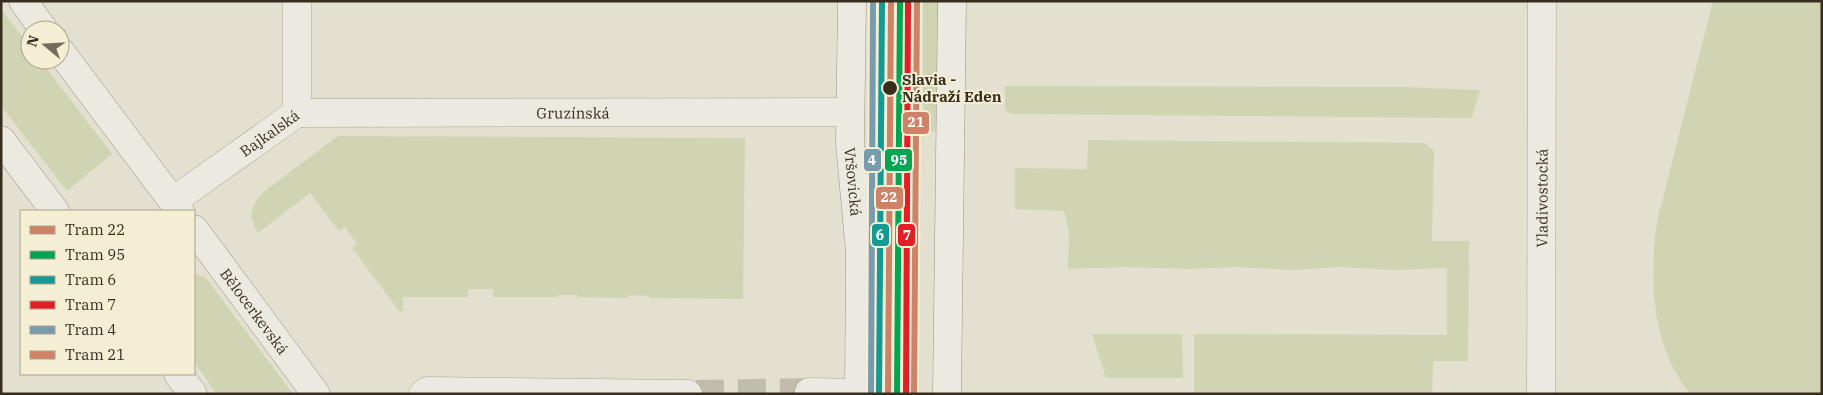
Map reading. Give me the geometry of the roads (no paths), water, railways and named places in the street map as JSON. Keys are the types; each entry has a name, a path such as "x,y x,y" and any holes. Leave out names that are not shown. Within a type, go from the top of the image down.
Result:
{"street":[{"path":"23,1 37,20"},
{"name":"Bajkalská","path":"177,206 297,113 297,1"},
{"name":"Vršovická","path":"852,1 850,144 860,252 859,393"},
{"path":"947,394 952,1"},
{"name":"Vladivostocká","path":"1541,394 1542,1"},
{"path":"70,64 177,206"},
{"name":"Gruzínská","path":"297,113 850,112"},
{"path":"1,140 54,210"},
{"name":"Bělocerkevská","path":"195,230 316,394"},
{"path":"179,375 193,394"},
{"path":"423,394 427,391 688,394"},
{"path":"809,392 859,393"}],"tunnel":[{"path":"696,394 809,392"}],"tram line":[{"name":"4","path":"871,394 873,1"},
{"name":"6","path":"879,394 882,1"},
{"name":"22","path":"888,394 891,1"},
{"name":"95","path":"897,394 900,1"},
{"name":"7","path":"906,394 908,1"},
{"name":"21","path":"914,394 917,1"}],"place":[{"name":"Slavia - Nádraží Eden","path":"890,88"}]}
